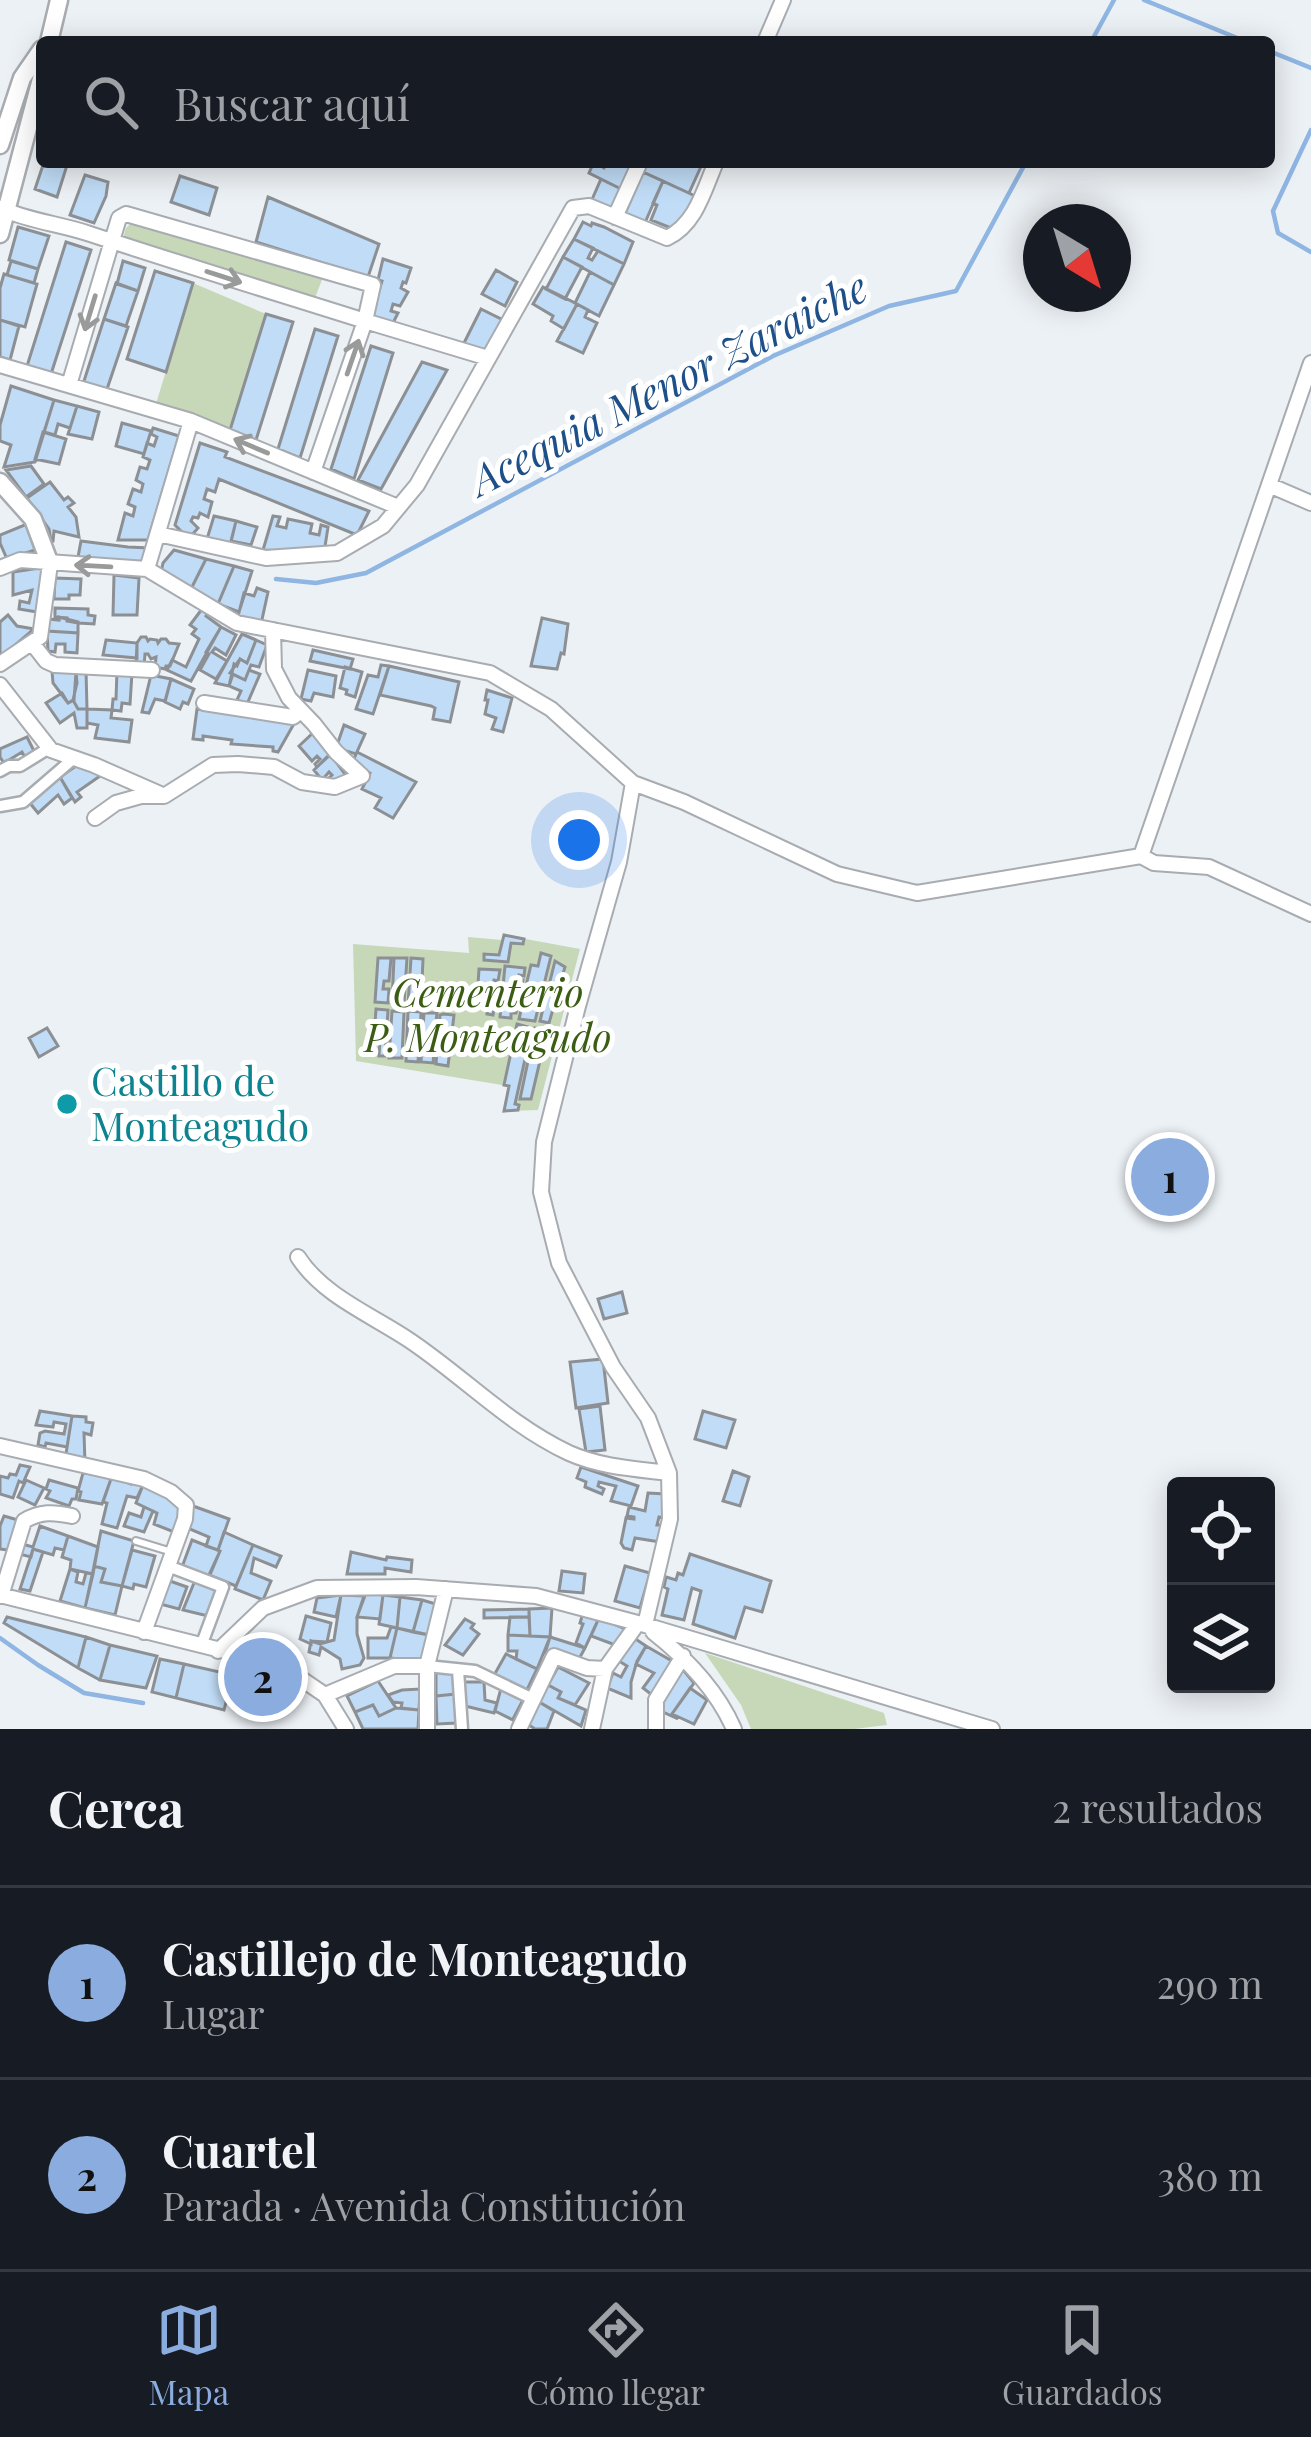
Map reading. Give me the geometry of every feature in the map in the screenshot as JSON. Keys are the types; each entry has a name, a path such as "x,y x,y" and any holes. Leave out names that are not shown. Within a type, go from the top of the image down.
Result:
{"street":[{"path":"49,36 59,0"},
{"path":"768,36 783,0"},
{"path":"0,145 22,78 36,77 0,234"},
{"path":"615,218 637,168"},
{"path":"158,533 266,558 337,554 383,526 417,485 573,208 589,206 667,238 680,232 694,214 713,168"},
{"path":"3,210 488,358"},
{"path":"69,385 118,218 126,214 373,285 313,472"},
{"path":"1142,856 1311,363"},
{"path":"0,365 190,421 398,507"},
{"path":"147,569 190,421"},
{"path":"0,482 32,519 50,564 40,637 0,664"},
{"path":"1270,484 1311,503"},
{"path":"0,568 20,560 147,569 237,622 490,674 550,709 633,783 837,874 917,893 1142,856 1154,863 1209,867 1311,914"},
{"path":"95,818 116,803 164,796 213,765 274,767 302,782 335,787 362,776 289,698 274,669 273,630"},
{"path":"32,643 55,665 152,670"},
{"path":"0,685 49,748 164,796"},
{"path":"204,703 293,717 302,711"},
{"path":"0,771 20,766 49,748"},
{"path":"0,806 23,802 74,758"},
{"path":"592,1729 604,1669 641,1624 670,1520 669,1473 648,1418 613,1367 559,1263 542,1192 544,1142 619,862 633,783"},
{"path":"298,1257 311,1277 412,1342 487,1402 570,1454 617,1467 669,1473"},
{"path":"0,1446 130,1475 171,1492 186,1505 144,1632"},
{"path":"72,1516 52,1511 23,1521 1,1596 281,1665 325,1695 346,1729"},
{"path":"170,1559 224,1587 201,1646"},
{"path":"218,1651 263,1608 317,1588 416,1587 536,1596 992,1729"},
{"path":"427,1729 427,1666 446,1589"},
{"path":"641,1624 683,1656 726,1710 734,1729"},
{"path":"519,1729 554,1656 604,1669"},
{"path":"656,1729 656,1700 683,1656"},
{"path":"325,1695 394,1666 427,1666 475,1672 533,1699"},
{"path":"458,1670 462,1729"}],"lane":[{"path":"136,1541 170,1559"}],"green space":[{"path":"132,222 323,277 315,298 123,238"},
{"path":"193,283 266,314 230,430 155,407"},
{"name":"Cementerio P. Monteagudo","path":"504,935 580,949 538,1110 504,1111 508,1086 356,1061 353,944 469,953 468,937 502,940"},
{"path":"705,1653 884,1713 887,1725 751,1729 741,1705"}],"building":[{"path":"42,168 66,168 57,197 35,189"},
{"path":"591,168 630,168 621,189 589,173"},
{"path":"645,168 700,168 689,193 643,172"},
{"path":"643,172 663,181 644,225 624,216"},
{"path":"85,175 108,182 94,223 70,215"},
{"path":"180,176 217,188 209,215 171,202"},
{"path":"601,179 621,189 611,211 590,204"},
{"path":"663,181 695,196 676,230 651,220"},
{"path":"268,197 379,244 368,277 256,242"},
{"path":"583,222 633,242 624,264 574,239"},
{"path":"18,227 49,236 38,269 9,260"},
{"path":"574,239 593,248 588,258 592,260 598,251 624,264 614,285 563,257"},
{"path":"66,242 91,250 51,374 27,366"},
{"path":"563,257 582,267 565,299 546,289"},
{"path":"383,259 411,268 401,288 408,292 400,306 393,304 391,311 398,313 392,325 371,317"},
{"path":"11,261 38,269 34,283 7,275"},
{"path":"123,261 145,268 138,291 117,284"},
{"path":"496,270 517,282 505,306 482,294"},
{"path":"155,271 193,283 166,372 127,359"},
{"path":"590,272 614,285 599,316 575,303"},
{"path":"4,274 37,284 25,327 0,320"},
{"path":"116,283 138,291 126,326 104,319"},
{"path":"543,287 577,304 564,329 533,304"},
{"path":"577,304 588,310 585,317 597,323 583,353 557,341"},
{"path":"481,309 503,320 484,354 464,343"},
{"path":"266,314 293,322 256,440 230,430"},
{"path":"104,319 128,327 106,392 83,384"},
{"path":"0,320 19,326 10,360 0,357"},
{"path":"315,329 338,336 300,458 278,449"},
{"path":"371,346 393,353 354,479 331,469"},
{"path":"422,362 447,370 381,489 358,480"},
{"path":"11,386 54,400 35,462 4,467 11,445 0,441 0,425"},
{"path":"54,400 77,406 70,428 58,424 55,435 44,432"},
{"path":"77,406 99,412 92,439 68,434"},
{"path":"122,423 151,431 144,454 116,446"},
{"path":"153,428 179,436 148,540 118,540 125,513 133,516 135,507 128,504 133,489 141,492 143,484 136,480 140,467 147,469 150,460 143,457 147,443 154,446"},
{"path":"43,432 66,439 59,464 35,459"},
{"path":"200,443 227,452 225,457 369,511 357,535 219,479 215,492 207,489 204,499 212,502 208,517 200,513 193,517 198,528 191,536 175,525"},
{"path":"31,466 44,484 26,497 6,470"},
{"path":"50,482 64,500 68,497 74,503 68,507 76,517 79,537 54,531 51,541 49,529 27,498"},
{"path":"214,516 236,521 230,546 207,539"},
{"path":"273,516 280,517 277,526 286,528 288,519 312,524 310,533 319,535 321,525 328,527 324,553 263,550"},
{"path":"236,521 257,527 251,545 231,541"},
{"path":"27,524 35,550 7,559 0,535"},
{"path":"81,541 149,548 142,565 78,557"},
{"path":"174,550 206,559 191,589 161,573"},
{"path":"206,559 234,566 218,604 191,589"},
{"path":"234,566 252,571 239,612 218,604"},
{"path":"46,567 37,612 19,609 20,601 29,603 32,590 13,595 13,572"},
{"path":"114,575 139,578 137,615 113,615"},
{"path":"55,578 81,579 80,595 54,599"},
{"path":"257,588 268,592 261,624 238,616 244,593 254,596"},
{"path":"55,608 88,609 88,615 95,616 94,624 55,617"},
{"path":"202,609 221,627 191,681 167,670 172,660 186,667 199,639 190,625"},
{"path":"8,615 17,626 34,629 0,658 0,622"},
{"path":"542,618 568,624 557,669 531,666"},
{"path":"48,619 78,622 78,633 47,631"},
{"path":"221,627 236,635 226,655 215,648 212,652 227,661 216,679 200,670"},
{"path":"47,631 78,633 77,653 65,652 65,644 48,651"},
{"path":"242,634 256,640 247,663 240,659 234,664 229,686 215,683"},
{"path":"141,637 179,644 170,666 155,667 156,657 151,659 148,654 144,666 136,665"},
{"path":"106,640 137,643 137,658 103,655"},
{"path":"256,640 267,645 259,667 251,665 245,680 230,673 240,659 247,663"},
{"path":"313,650 353,659 350,669 310,661"},
{"path":"381,665 389,666 373,714 356,709 368,675 378,677"},
{"path":"389,666 459,682 450,722 433,719 435,708 431,706 380,695"},
{"path":"345,667 362,672 355,697 340,688"},
{"path":"86,670 87,709 78,709 73,700 76,671"},
{"path":"249,670 260,674 247,704 237,700 241,691 229,686 233,674 245,680"},
{"path":"308,670 336,676 333,697 314,693 311,701 301,699"},
{"path":"52,671 76,672 74,700 68,703 53,683"},
{"path":"117,671 132,673 130,704 122,703 121,711 112,710"},
{"path":"151,675 171,679 165,701 155,699 149,713 142,712"},
{"path":"171,679 194,689 188,704 183,702 180,709 165,702"},
{"path":"487,690 512,698 503,732 492,729 496,718 485,714"},
{"path":"62,693 68,703 73,700 78,709 87,709 87,728 77,728 74,713 60,723 46,703"},
{"path":"87,709 112,710 111,718 132,720 129,742 95,738 98,725 87,723"},
{"path":"197,709 295,722 278,752 273,747 231,744 232,740 193,739"},
{"path":"344,725 365,734 356,754 336,748"},
{"path":"314,732 332,753 317,767 320,759 317,756 312,761 299,746"},
{"path":"27,737 36,755 26,759 22,752 4,763 0,749"},
{"path":"357,752 416,782 393,818 375,808 381,798 362,789 370,773 352,763"},
{"path":"330,754 348,778 325,782 332,775 329,772 322,780 314,770"},
{"path":"76,766 90,766 100,776 77,792 81,797 75,802 60,777"},
{"path":"60,777 72,798 64,804 58,795 38,813 29,802"},
{"path":"504,935 524,939 523,944 511,943 508,962 484,960 484,954 499,955"},
{"path":"541,953 551,956 535,1021 519,1019 523,1002 530,999 523,998 531,965 538,966"},
{"path":"378,958 391,958 389,981 384,981 383,989 389,989 388,1003 375,1002"},
{"path":"394,958 407,958 404,1004 392,1003"},
{"path":"411,958 423,959 421,1005 408,1005"},
{"path":"555,961 565,967 549,1023 540,1021"},
{"path":"505,966 525,968 524,976 519,975 518,980 523,980 511,1018 500,1017"},
{"path":"479,969 500,970 493,984 498,985 493,1015 487,1014 491,993 486,1000 477,999"},
{"path":"376,1009 388,1010 385,1056 379,1056 381,1023 375,1023"},
{"path":"392,1011 404,1012 402,1058 389,1058"},
{"path":"408,1011 421,1012 420,1036 414,1036 418,1062 406,1061"},
{"path":"424,1013 437,1013 435,1030 430,1031 430,1038 435,1039 433,1063 421,1062"},
{"path":"443,1014 454,1015 448,1066 436,1064"},
{"path":"517,1024 532,1028 515,1104 518,1110 504,1111 509,1086 504,1085"},
{"path":"47,1028 58,1046 39,1057 29,1038"},
{"path":"535,1028 547,1031 531,1099 520,1099"},
{"path":"622,1292 627,1313 604,1319 598,1299"},
{"path":"603,1359 608,1403 576,1408 570,1362"},
{"path":"600,1406 605,1450 586,1452 579,1409"},
{"path":"40,1411 72,1416 67,1447 38,1445 40,1433 64,1434 66,1424 36,1425"},
{"path":"703,1411 735,1420 726,1448 695,1439"},
{"path":"72,1416 93,1423 91,1435 84,1433 85,1464 65,1460"},
{"path":"20,1465 30,1467 13,1498 0,1494 0,1476 16,1475"},
{"path":"581,1467 638,1486 631,1506 611,1501 616,1486 599,1482 602,1494 585,1487 586,1482 577,1478"},
{"path":"733,1471 749,1477 740,1506 723,1501"},
{"path":"83,1473 112,1476 102,1504 79,1500"},
{"path":"112,1476 143,1485 137,1498 127,1496 117,1528 102,1524"},
{"path":"26,1480 44,1488 35,1505 18,1497"},
{"path":"49,1480 78,1488 76,1499 69,1506 46,1498"},
{"path":"143,1485 181,1507 174,1532 154,1524 157,1513 136,1503"},
{"path":"648,1493 665,1494 663,1518 659,1517 657,1525 662,1525 660,1542 635,1538 632,1550 624,1548 626,1518 634,1519 627,1516 629,1507 645,1511"},
{"path":"193,1506 229,1519 218,1550 206,1546 209,1537 185,1527"},
{"path":"144,1507 153,1511 144,1532 124,1526 129,1513 141,1517"},
{"path":"4,1516 18,1520 8,1550 0,1549"},
{"path":"40,1526 68,1536 64,1550 55,1548 53,1555 33,1549 31,1557 19,1554 22,1544 33,1547"},
{"path":"101,1531 134,1541 122,1586 101,1582 105,1569 94,1566"},
{"path":"224,1532 253,1545 236,1586 209,1575"},
{"path":"68,1536 98,1547 93,1574 70,1569 71,1560 62,1557"},
{"path":"192,1540 220,1551 209,1577 182,1567"},
{"path":"253,1545 281,1556 276,1567 254,1558 251,1573 271,1581 263,1600 235,1589"},
{"path":"33,1549 43,1552 30,1591 20,1589"},
{"path":"132,1550 155,1556 146,1587 122,1586"},
{"path":"351,1552 412,1560 411,1572 385,1568 385,1574 347,1574"},
{"path":"690,1554 771,1581 762,1612 745,1607 735,1638 693,1624 701,1591 692,1588 684,1620 662,1615 666,1577 676,1580 678,1573 683,1575"},
{"path":"94,1566 105,1569 101,1582 122,1586 115,1615 85,1608"},
{"path":"625,1566 650,1573 640,1608 615,1601"},
{"path":"70,1569 78,1572 76,1582 83,1584 86,1573 93,1574 85,1608 60,1601"},
{"path":"562,1571 585,1574 583,1593 559,1591"},
{"path":"196,1578 219,1587 208,1616 183,1610"},
{"path":"167,1580 187,1587 179,1609 160,1604"},
{"path":"366,1593 383,1595 380,1619 357,1617"},
{"path":"341,1595 364,1596 357,1634 364,1658 360,1665 342,1669 340,1659 321,1647 319,1655 309,1652 311,1641 334,1640"},
{"path":"341,1595 336,1617 314,1612 317,1598"},
{"path":"383,1595 400,1597 397,1628 379,1624"},
{"path":"400,1597 422,1600 413,1632 397,1628"},
{"path":"422,1600 436,1604 429,1635 413,1632"},
{"path":"552,1608 550,1637 530,1636 529,1609"},
{"path":"529,1609 529,1617 484,1618 484,1610"},
{"path":"583,1613 599,1618 585,1648 576,1643"},
{"path":"306,1616 331,1623 327,1642 311,1644 300,1639"},
{"path":"7,1617 86,1637 78,1668 4,1623"},
{"path":"510,1617 529,1617 530,1636 508,1635"},
{"path":"599,1618 626,1629 618,1646 591,1636"},
{"path":"465,1619 479,1634 463,1655 445,1645"},
{"path":"391,1627 397,1628 390,1658 368,1658 368,1638 387,1638"},
{"path":"397,1628 429,1635 422,1661 390,1658"},
{"path":"508,1635 550,1637 537,1669 516,1659 517,1651 508,1651"},
{"path":"631,1636 646,1646 637,1661 631,1698 607,1688 613,1673 621,1677 627,1666 619,1661"},
{"path":"86,1637 110,1645 100,1680 78,1668"},
{"path":"550,1637 585,1648 579,1659 545,1653"},
{"path":"110,1645 157,1656 146,1688 100,1680"},
{"path":"646,1646 672,1661 652,1695 643,1688 654,1673 636,1664"},
{"path":"506,1654 537,1669 526,1692 493,1677"},
{"path":"160,1659 184,1664 176,1698 152,1692"},
{"path":"184,1664 233,1675 224,1710 176,1698"},
{"path":"680,1666 694,1683 672,1714 678,1719 661,1711 664,1690"},
{"path":"558,1667 589,1683 575,1705 558,1698 561,1692 548,1685"},
{"path":"436,1669 455,1673 456,1694 436,1696"},
{"path":"378,1681 396,1708 379,1716 373,1705 355,1712 347,1696"},
{"path":"464,1682 484,1682 485,1700 497,1703 494,1713 465,1706"},
{"path":"543,1682 561,1692 558,1698 586,1710 581,1726 534,1699"},
{"path":"501,1688 524,1698 515,1721 495,1711"},
{"path":"690,1688 707,1700 694,1724 672,1714"},
{"path":"420,1689 419,1710 401,1708 402,1703 388,1695 402,1690"},
{"path":"456,1694 457,1723 437,1724 436,1696"},
{"path":"534,1699 554,1711 547,1729 526,1723"},
{"path":"373,1705 379,1716 396,1708 419,1710 418,1729 363,1729 355,1712"}],"waterway":[{"name":"Acequia Menor Zaraiche","path":"1094,36 1114,0"},
{"path":"1144,0 1232,36"},
{"path":"1275,53 1311,68"},
{"path":"1311,130 1273,211 1278,233 1311,252"},
{"name":"Acequia Menor Zaraiche","path":"276,579 316,583 366,573 773,356 889,306 956,291 1023,168"},
{"name":"Acequia Menor Zaraiche","path":"0,1638 84,1693 143,1703"}],"place":[{"name":"Castillo de Monteagudo","path":"67,1104"},
{"name":"Castillejo de Monteagudo","path":"1170,1177"},
{"name":"Cuartel","path":"263,1677"}]}
